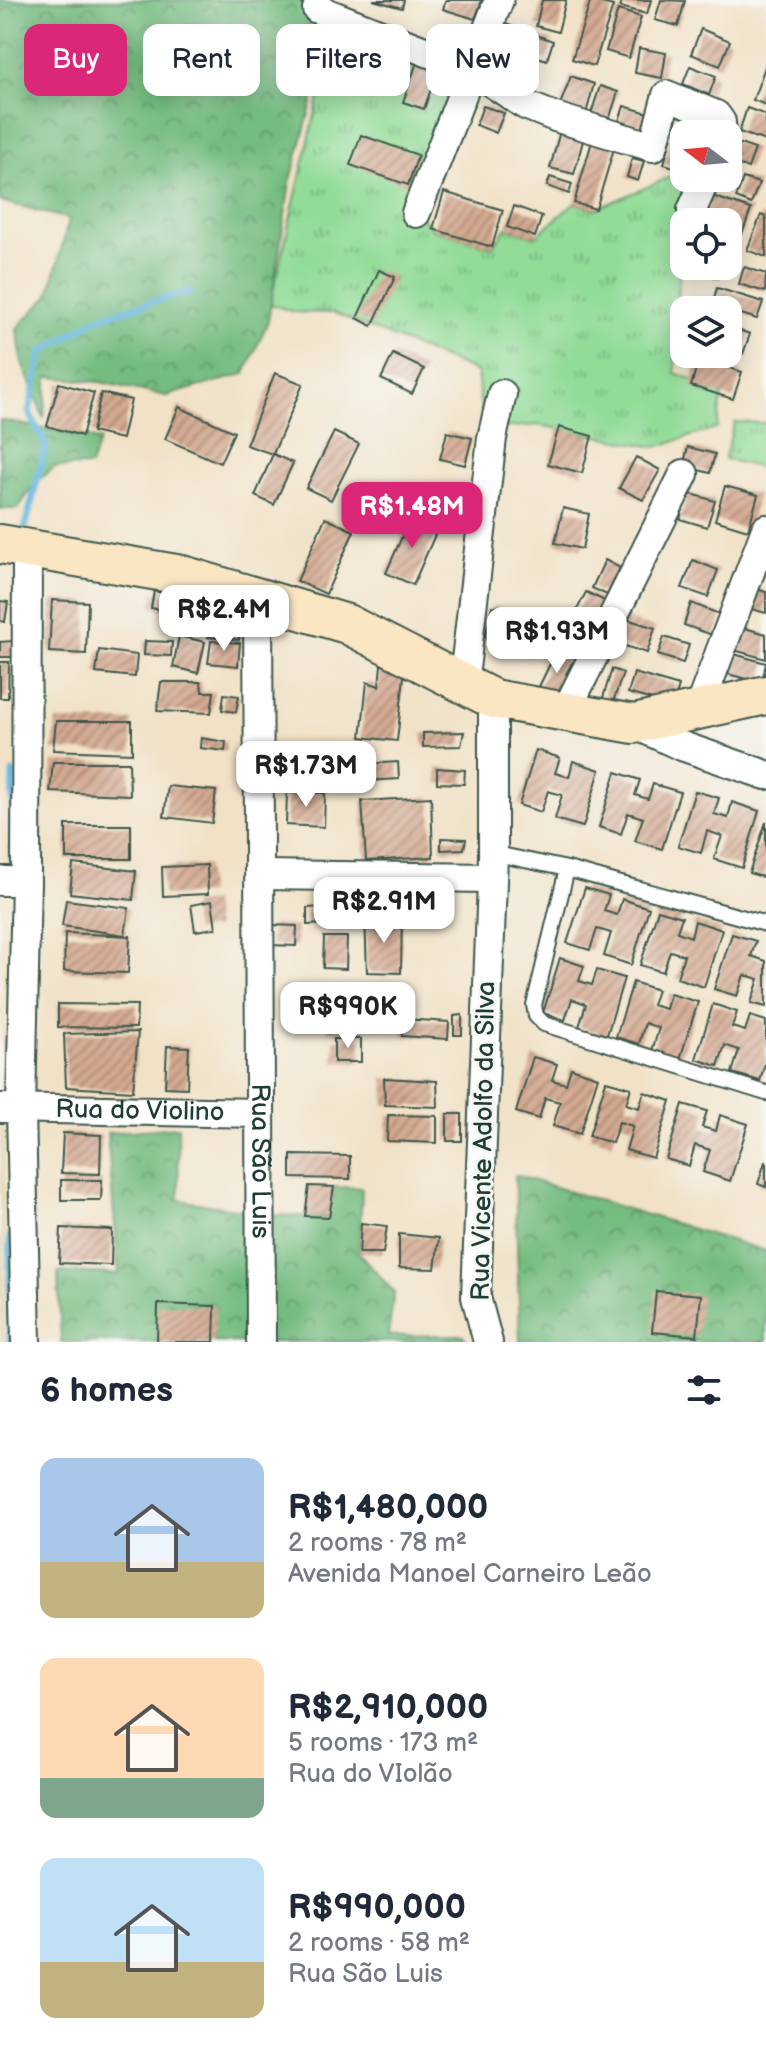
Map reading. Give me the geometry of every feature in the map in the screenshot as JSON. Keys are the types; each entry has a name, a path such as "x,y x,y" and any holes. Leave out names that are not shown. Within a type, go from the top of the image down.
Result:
{"main road":[{"path":"13,547 182,575 258,597 347,624 478,692 566,711 634,724 766,695"}],"street":[{"path":"490,24 499,0"},
{"path":"317,9 426,52"},
{"path":"512,96 555,117 653,147 667,95 716,115 720,120"},
{"path":"416,213 463,96"},
{"name":"Rua Vicente Adolfo da Silva","path":"488,1342 476,1297 497,864 478,692 492,438 502,394"},
{"path":"566,711 684,474"},
{"path":"698,711 766,529"},
{"path":"13,547 10,1108 26,1342"},
{"name":"Rua São Luis","path":"258,597 261,1342"},
{"path":"634,724 679,745 766,775"},
{"path":"261,875 497,864"},
{"name":"Rua do Violino","path":"10,1108 260,1113"}],"lane":[{"path":"497,864 567,869 766,924"},
{"path":"567,869 534,1005 536,1016 544,1024 766,1093"}],"shaded area":[{"path":"0,1127 5,1130 4,1342 0,1342"}],"green space":[{"path":"0,0 326,0 317,9 318,24 276,24 276,96 314,96 290,183 268,321 245,374 166,396 100,382 48,377 44,419 22,362 17,328 49,295 69,219 0,201"},
{"path":"410,58 426,64 426,96 463,96 416,212 433,229 492,247 507,227 535,237 574,203 596,209 670,177 670,192 683,192 682,208 670,208 670,280 679,280 678,296 670,296 670,368 675,368 675,373 723,389 717,428 656,447 539,425 483,429 477,372 334,313 294,312 270,304 319,96 410,96"},
{"path":"0,420 100,440 90,466 55,467 35,483 18,509 0,509"},
{"path":"735,422 766,423 766,469 724,459"},
{"path":"178,1127 179,1200 271,1215 328,1217 334,1187 362,1188 359,1253 394,1292 388,1336 463,1335 467,1342 61,1342 58,1272 119,1274 107,1133"},
{"path":"515,1175 766,1251 766,1342 520,1342"}],"building":[{"path":"373,0 404,0 402,8"},
{"path":"446,0 482,0 475,19 443,9"},
{"path":"542,0 566,0 558,32 536,24"},
{"path":"591,0 613,6 594,66 572,59"},
{"path":"622,0 651,0 647,14 620,7"},
{"path":"661,0 685,1 678,26 655,20"},
{"path":"618,10 641,17 629,58 606,51"},
{"path":"701,29 730,41 720,66 691,54"},
{"path":"539,36 553,41 547,60 539,57"},
{"path":"639,48 666,53 662,78 635,73"},
{"path":"417,62 426,65 426,96 429,96 424,109 403,102 405,96 410,96 410,82"},
{"path":"766,64 766,105 753,100"},
{"path":"690,66 716,76 709,95 683,84"},
{"path":"571,76 594,84 586,114 560,105"},
{"path":"600,86 618,92 608,123 590,117"},
{"path":"483,106 504,113 496,133 476,125"},
{"path":"624,106 648,113 641,135 617,127"},
{"path":"747,108 766,115 766,141 742,133"},
{"path":"678,114 698,120 676,120"},
{"path":"560,131 584,137 574,174 550,168"},
{"path":"361,135 418,155 408,185 350,165"},
{"path":"593,138 615,145 596,209 574,203"},
{"path":"670,143 670,166 664,164"},
{"path":"742,145 755,149 748,168 742,166"},
{"path":"632,158 644,161 638,181 627,177"},
{"path":"550,177 572,184 569,194 547,186"},
{"path":"743,178 759,183 751,204 736,198 738,192 742,192"},
{"path":"444,192 503,210 492,247 433,229"},
{"path":"712,196 751,209 742,234 742,208 708,208"},
{"path":"514,206 542,216 535,237 507,227"},
{"path":"761,215 766,217 766,257 747,250"},
{"path":"744,267 766,274 765,292 739,284"},
{"path":"379,270 395,277 372,326 357,318"},
{"path":"717,288 763,302 757,319 742,314 742,296 715,296"},
{"path":"742,331 750,334 742,354"},
{"path":"393,354 424,369 412,394 381,379"},
{"path":"696,368 730,368 742,372 733,399 691,386"},
{"path":"275,373 303,384 273,454 246,445"},
{"path":"59,383 94,393 82,436 47,426"},
{"path":"101,393 131,400 122,439 92,432"},
{"path":"179,407 234,432 220,463 165,439"},
{"path":"559,427 592,436 582,473 548,464"},
{"path":"334,432 359,444 331,500 306,488"},
{"path":"447,432 472,438 465,465 440,459"},
{"path":"688,447 715,454 710,473 683,466"},
{"path":"273,454 293,463 274,505 255,496"},
{"path":"636,457 660,470 643,500 619,488"},
{"path":"725,486 758,495 748,530 715,520"},
{"path":"688,493 715,501 707,527 680,519"},
{"path":"563,508 589,514 582,549 555,543"},
{"path":"411,516 438,528 413,585 386,573"},
{"path":"325,518 354,531 326,594 297,581"},
{"path":"605,560 620,568 607,595 592,588"},
{"path":"693,560 718,570 708,597 682,588"},
{"path":"757,589 766,592 766,613 751,609"},
{"path":"154,591 182,597 179,614 151,608"},
{"path":"586,592 609,603 595,631 572,620"},
{"path":"52,600 88,602 86,654 49,652"},
{"path":"0,601 8,602 5,622 0,621"},
{"path":"691,603 722,615 715,636 684,625"},
{"path":"186,606 197,608 194,625 183,623"},
{"path":"492,606 511,610 503,643 485,638"},
{"path":"617,616 655,628 647,653 609,641"},
{"path":"210,618 241,621 239,640 208,637"},
{"path":"567,625 587,636 579,651 559,639"},
{"path":"741,627 766,634 766,659 734,650"},
{"path":"179,636 205,642 198,673 173,667"},
{"path":"664,637 689,645 683,663 658,655"},
{"path":"13,641 14,657 0,657 0,642"},
{"path":"145,641 172,642 171,656 144,655"},
{"path":"211,641 240,643 238,666 208,663"},
{"path":"557,649 580,659 577,666 572,663 566,674 571,676 559,700 536,693"},
{"path":"99,650 137,655 135,677 96,673"},
{"path":"730,653 766,663 762,683 724,673"},
{"path":"0,662 9,662 8,698 0,698"},
{"path":"381,665 405,667 397,741 361,737 367,682 379,686"},
{"path":"612,669 623,673 612,705 602,701"},
{"path":"634,673 679,686 673,706 628,693"},
{"path":"161,682 201,682 202,692 214,692 211,713 157,711"},
{"path":"224,694 239,696 236,712 222,710"},
{"path":"56,721 132,721 132,753 53,750"},
{"path":"464,732 461,746 423,747 423,733"},
{"path":"201,738 226,742 225,751 200,748"},
{"path":"536,750 560,758 555,773 569,777 573,761 600,770 583,827 555,819 562,795 548,791 541,812 519,805"},
{"path":"53,762 129,762 130,795 50,792"},
{"path":"398,762 399,779 365,781 364,764"},
{"path":"437,768 465,770 464,784 437,783"},
{"path":"616,772 640,780 635,795 648,799 653,784 680,792 662,849 635,841 643,818 628,813 621,834 599,827"},
{"path":"168,786 216,791 212,823 164,817"},
{"path":"695,791 719,798 714,814 728,818 732,802 759,811 742,868 714,859 722,836 707,831 701,853 678,846"},
{"path":"287,792 325,793 324,827 286,825"},
{"path":"431,797 433,857 366,861 362,801"},
{"path":"766,822 766,878 749,873"},
{"path":"66,825 131,825 131,859 66,859"},
{"path":"441,838 466,839 464,849 441,850"},
{"path":"73,864 136,871 133,900 70,893"},
{"path":"207,865 208,894 163,896 162,867"},
{"path":"585,888 609,895 604,911 617,915 622,899 649,908 631,965 604,956 611,933 597,929 590,950 567,943"},
{"path":"66,900 129,908 125,935 62,926"},
{"path":"212,901 216,928 195,931 191,905"},
{"path":"346,901 365,907 361,919 342,914"},
{"path":"324,907 325,924 307,925 307,908"},
{"path":"658,910 682,917 677,932 691,937 695,921 722,930 704,987 677,978 684,955 670,951 663,972 640,965"},
{"path":"365,917 402,918 401,973 367,972"},
{"path":"272,925 297,926 296,946 271,945"},
{"path":"65,933 130,936 128,973 64,971"},
{"path":"732,934 756,941 751,956 766,961 766,1007 751,1003 759,979 744,975 737,996 714,989"},
{"path":"324,937 347,937 346,969 323,968"},
{"path":"560,958 584,966 579,981 592,985 597,970 624,978 607,1035 579,1027 586,1004 572,999 565,1020 543,1013"},
{"path":"633,982 657,990 652,1005 666,1009 670,994 698,1002 680,1059 652,1051 659,1028 645,1023 639,1044 616,1037"},
{"path":"58,1004 137,1005 136,1028 58,1027"},
{"path":"713,1004 737,1012 732,1027 745,1031 750,1016 766,1021 766,1060 760,1081 732,1073 739,1050 725,1045 718,1066 696,1059"},
{"path":"359,1012 360,1032 327,1033 327,1013"},
{"path":"462,1015 462,1035 454,1035 454,1016"},
{"path":"403,1019 449,1022 448,1039 402,1036"},
{"path":"138,1032 133,1091 66,1087 64,1034"},
{"path":"334,1039 361,1039 361,1062 334,1062"},
{"path":"167,1046 189,1047 187,1088 165,1087"},
{"path":"533,1057 557,1064 552,1080 566,1084 571,1068 598,1077 580,1134 553,1126 560,1102 545,1098 539,1119 516,1112"},
{"path":"384,1078 437,1081 438,1107 385,1105"},
{"path":"606,1081 631,1088 626,1104 639,1108 644,1092 671,1101 653,1158 626,1150 633,1126 619,1122 612,1143 589,1136"},
{"path":"683,1104 707,1111 702,1127 716,1131 720,1115 748,1124 730,1181 703,1172 710,1150 695,1145 689,1166 666,1159"},
{"path":"447,1114 462,1114 462,1141 447,1141"},
{"path":"388,1115 437,1116 437,1143 387,1141"},
{"path":"63,1133 101,1135 100,1174 61,1173"},
{"path":"291,1155 350,1156 350,1179 291,1178"},
{"path":"766,1162 766,1187 758,1184"},
{"path":"61,1180 102,1180 101,1200 61,1200"},
{"path":"309,1186 334,1187 329,1217 305,1216"},
{"path":"361,1223 387,1226 383,1253 359,1253"},
{"path":"61,1228 112,1230 111,1265 59,1263"},
{"path":"399,1234 439,1238 435,1269 399,1268"},
{"path":"656,1291 701,1295 697,1336 652,1332"},
{"path":"158,1304 215,1306 214,1342 157,1342"}],"waterway":[{"path":"23,536 46,445 29,412 42,352 100,317 190,291"},
{"path":"12,860 13,773"},
{"path":"10,1235 10,1342"}]}
